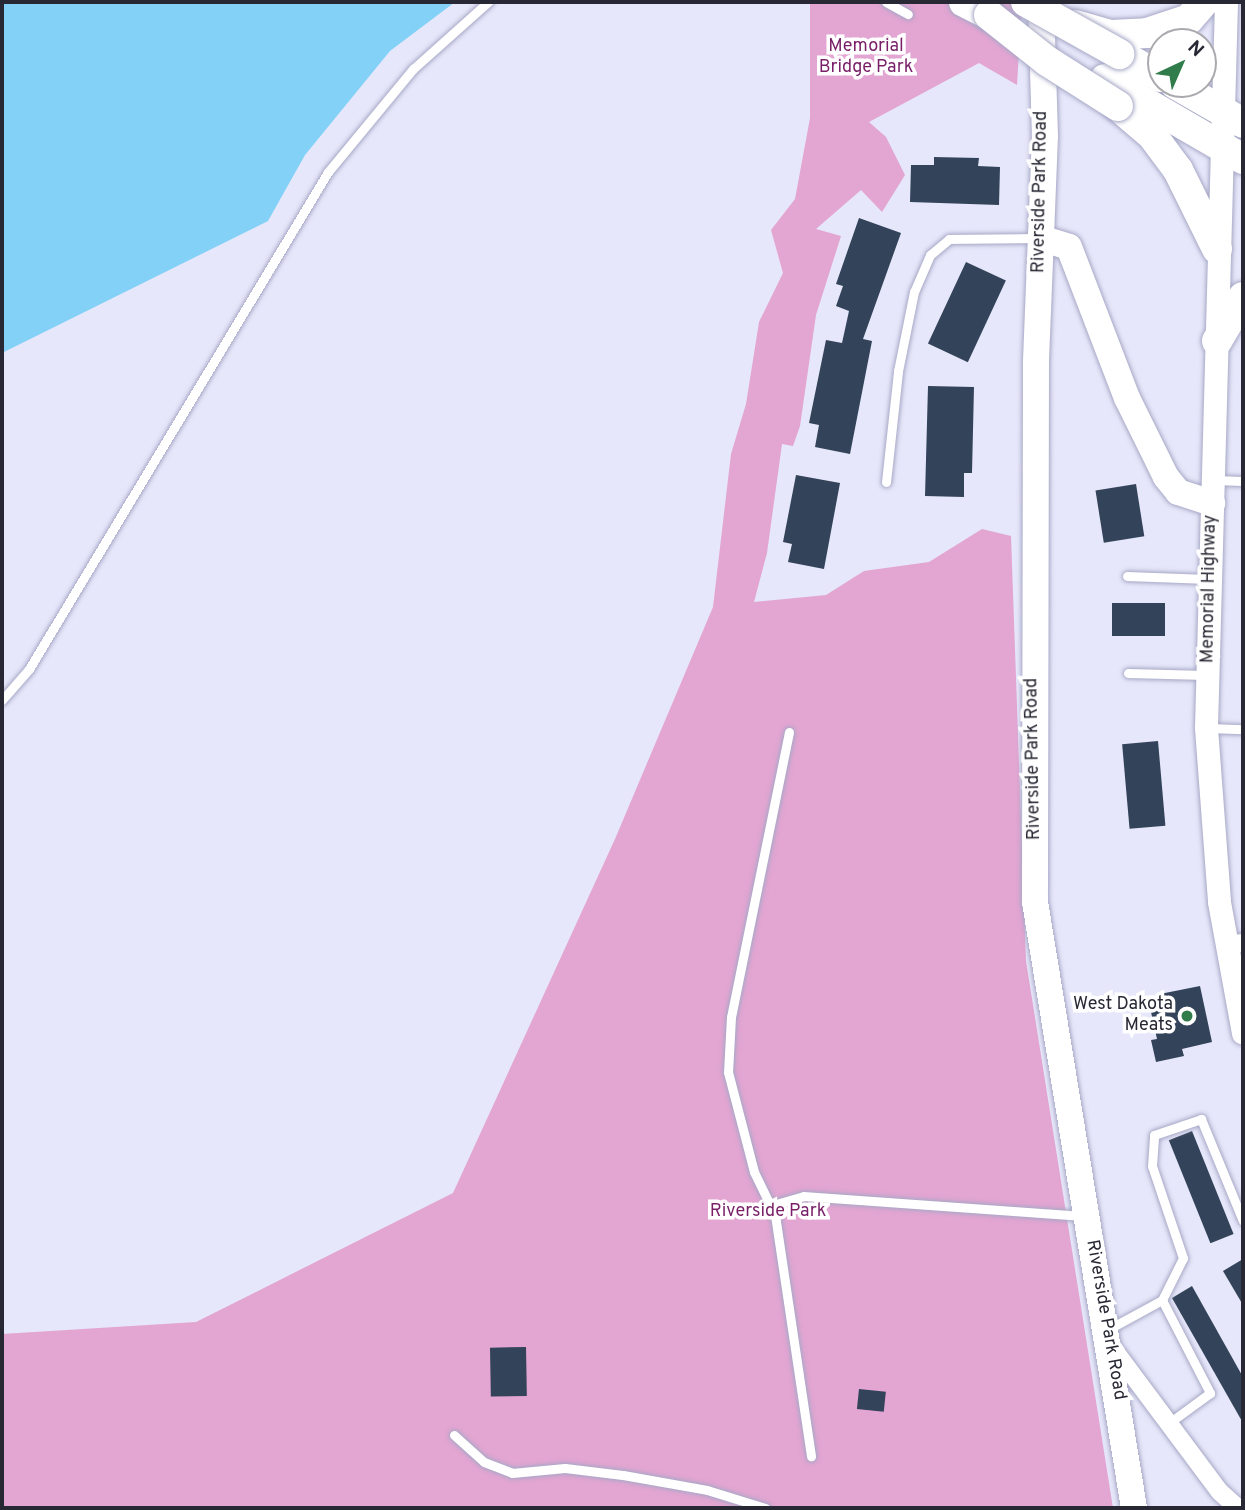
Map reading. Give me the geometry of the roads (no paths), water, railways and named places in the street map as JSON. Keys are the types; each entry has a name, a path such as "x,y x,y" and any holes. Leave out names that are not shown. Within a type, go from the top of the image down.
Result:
{"main road":[{"path":"1026,2 1111,34 1147,33 1189,19 1204,2"},
{"path":"976,8 1112,67 1233,134"},
{"path":"976,8 1047,61 1118,106 1152,135 1178,170 1217,249"},
{"path":"1051,12 1112,67 1147,74"},
{"name":"Riverside Park Road","path":"1051,12 1040,238 1033,663 1035,902 1044,979 1108,1337 1134,1508"},
{"path":"1191,98 1233,134"},
{"path":"1040,238 1069,247 1127,398 1166,477 1178,492 1213,492"},
{"path":"1217,341 1243,297"}],"street":[{"name":"Memorial Highway","path":"1226,2 1233,134 1217,249 1217,341 1206,728 1212,839 1234,944 1243,1033"},
{"path":"1108,1337 1169,1423 1238,1508"}],"lane":[{"path":"2,700 29,668 328,172 413,69 488,2"},
{"path":"886,2 908,14"},
{"path":"886,482 898,371 914,292 930,255 949,239 1040,238"},
{"path":"1213,492 1243,481"},
{"path":"1127,576 1210,579"},
{"path":"1128,673 1208,675"},
{"path":"1206,728 1243,729"},
{"path":"789,732 731,1017 728,1072 754,1172 769,1206 783,1257 811,1456"},
{"path":"1108,1337 1161,1300 1183,1258 1152,1166 1154,1135 1201,1119 1243,1221"},
{"path":"769,1206 804,1196 1087,1216"},
{"path":"1161,1300 1210,1393 1169,1423"},
{"path":"454,1436 484,1462 512,1473 565,1468 623,1475 720,1493 765,1508"}],"water":[{"path":"2,2 455,2 390,51 305,155 268,221 2,353"}],"place":[{"name":"West Dakota Meats","path":"1187,1016"}],"park label":[{"name":"Memorial Bridge Park","path":"866,58"},
{"name":"Riverside Park","path":"768,1212"}]}
